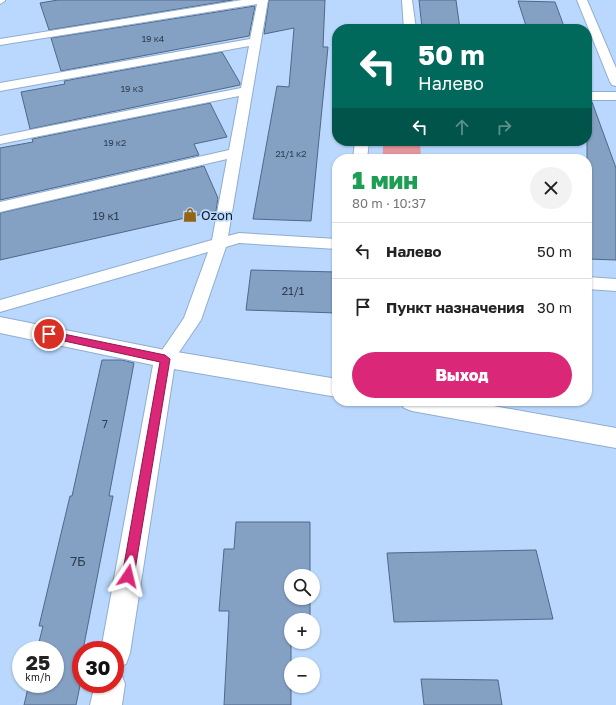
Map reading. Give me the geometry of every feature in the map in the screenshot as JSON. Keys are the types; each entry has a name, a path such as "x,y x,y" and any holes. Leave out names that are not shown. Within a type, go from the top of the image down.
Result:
{"street":[{"path":"0,325 165,359 332,387"},
{"path":"117,641 165,359"},
{"path":"444,406 616,438"},
{"path":"106,705 108,693"}],"lane":[{"path":"0,42 262,0 219,244 192,320 165,359"},
{"path":"406,0 409,24"},
{"path":"582,0 592,24"},
{"path":"592,24 616,82"},
{"path":"0,87 255,42"},
{"path":"0,140 246,91"},
{"path":"592,96 616,96"},
{"path":"0,207 235,153"},
{"path":"0,306 239,238 332,244"},
{"path":"592,283 616,285"}],"shaded area":[{"path":"383,146 420,146 421,154 383,154"}],"building":[{"path":"58,0 233,0 49,30 40,3"},
{"path":"269,0 325,0 323,47 328,47 311,221 253,219 277,86 289,87 294,28 264,34"},
{"path":"419,0 456,0 459,24 422,24"},
{"path":"518,1 555,2 563,24 525,24"},
{"path":"255,6 249,36 61,71 51,38"},
{"path":"222,52 240,85 30,129 21,92 65,84 64,81"},
{"path":"592,102 616,168 616,260 592,259 592,154 587,154 587,146 592,146"},
{"path":"210,103 227,137 194,144 199,155 0,200 0,148 33,142 32,139"},
{"path":"204,166 218,198 216,211 0,260 0,213"},
{"path":"251,270 332,272 332,313 246,310"},
{"path":"102,360 122,360 134,363 109,496 113,496 85,641 72,641 72,693 78,693 76,705 24,705 27,693 64,693 64,641 39,641 43,626 39,626 70,496 72,496"},
{"path":"236,522 310,522 310,569 284,569 284,605 310,605 310,613 284,613 284,649 291,649 291,657 284,657 284,693 291,693 291,705 224,705 229,611 219,611 224,549 234,549"},
{"path":"536,550 553,619 394,622 387,553"},
{"path":"421,679 498,680 502,705 424,705"}],"place":[{"name":"Ozon","path":"190,215"}],"route":[{"path":"49,334 165,359 128,576"}]}
